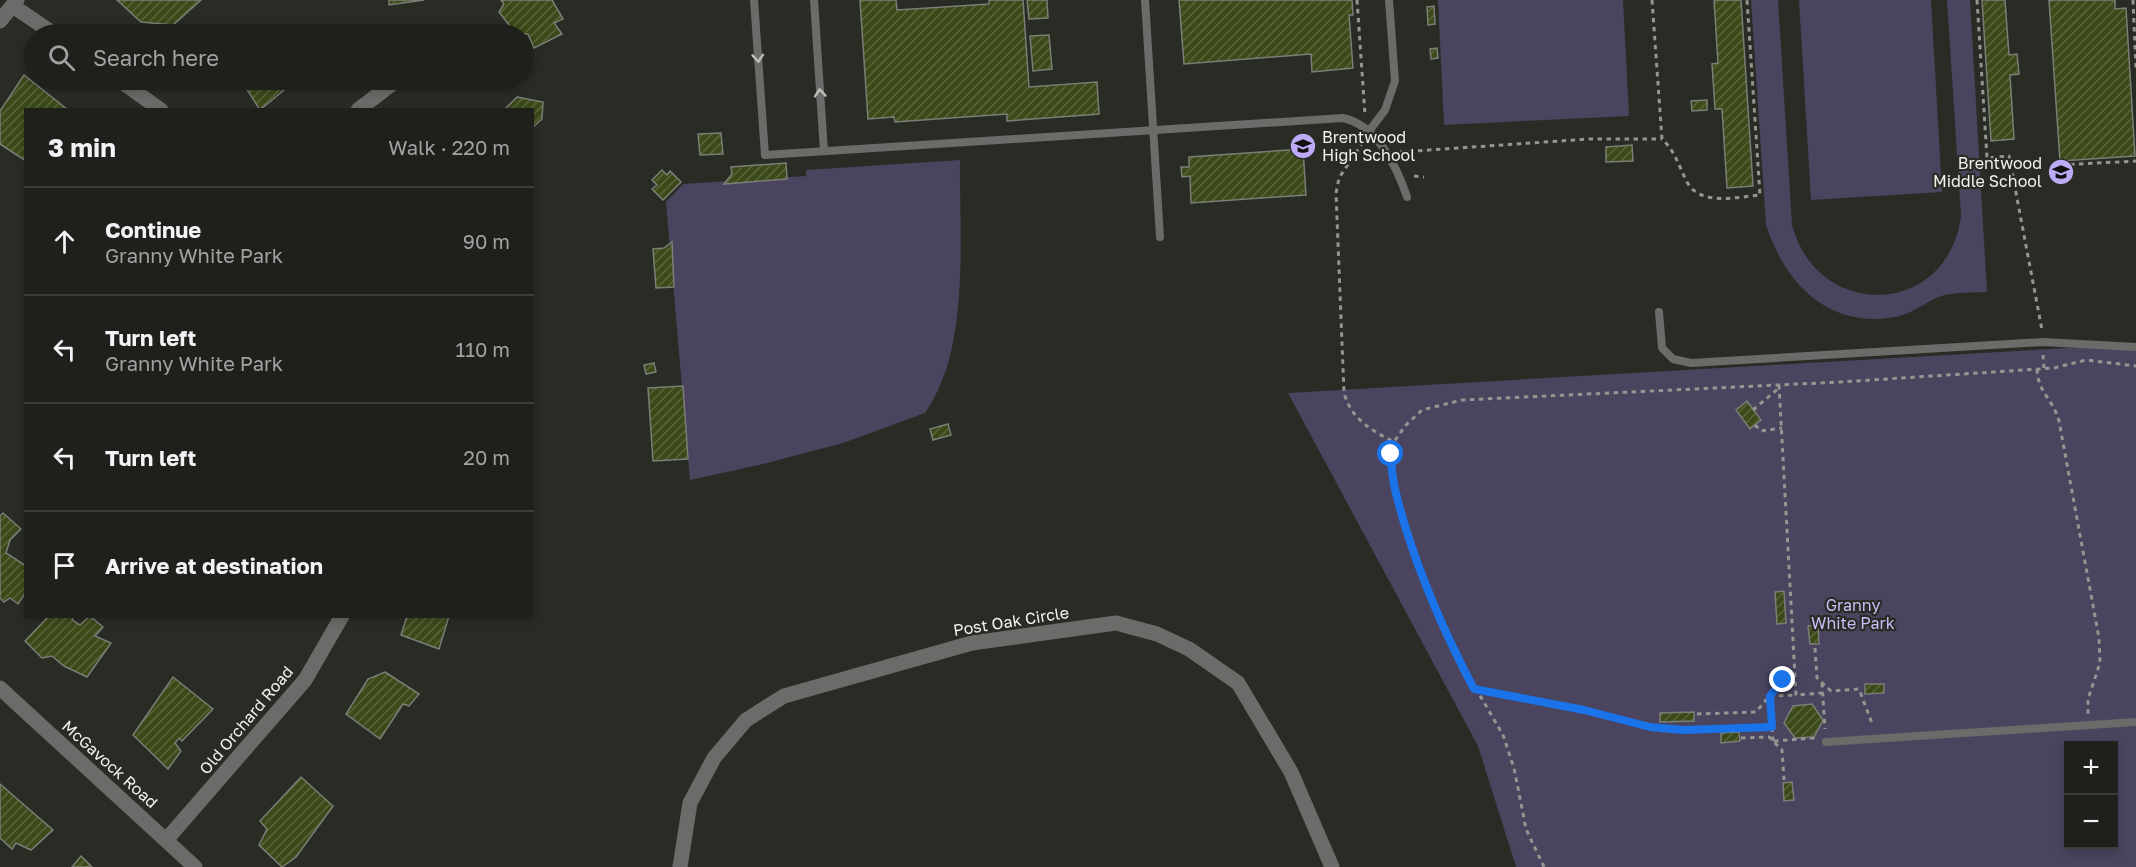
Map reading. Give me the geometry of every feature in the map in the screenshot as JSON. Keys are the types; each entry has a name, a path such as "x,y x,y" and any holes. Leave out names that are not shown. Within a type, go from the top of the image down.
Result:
{"street":[{"path":"0,21 15,3 41,24"},
{"path":"133,90 158,108"},
{"path":"361,108 384,90"},
{"name":"Old Orchard Road","path":"167,839 305,680 341,618"},
{"name":"Post Oak Circle","path":"680,867 690,803 714,758 746,720 784,696 972,643 1116,623 1157,634 1189,649 1238,683 1292,772 1332,867"},
{"name":"McGavock Road","path":"0,688 195,867"}],"lane":[{"path":"754,0 765,155 1336,118 1353,121 1366,129 1395,167 1407,197"},
{"path":"814,0 824,151"},
{"path":"1145,0 1160,237"},
{"path":"1366,129 1385,110 1395,81 1389,0"},
{"path":"1659,312 1662,348 1673,359 1691,363 2043,342 2136,347"},
{"path":"1826,742 2136,722"}],"path":[{"path":"1357,0 1366,129 1363,145 1344,169 1336,193 1344,393 1354,415 1363,424 1394,442"},
{"path":"1652,0 1662,139 1676,154 1692,189 1719,199 1760,195 1747,0"},
{"path":"1977,0 1987,158 2009,156 2040,311 2044,368"},
{"path":"2133,0 2136,68"},
{"path":"1396,152 1589,140 1662,139"},
{"path":"2061,165 2136,161"},
{"path":"1544,867 1526,829 1514,768 1503,735 1474,689 1443,632 1416,561 1394,492 1391,454 1394,442 1405,426 1422,410 1462,400 1779,386 2037,369 2085,360 2136,366"},
{"path":"2037,369 2038,385 2054,406 2059,421 2099,638 2100,663 2088,699 2089,725"},
{"path":"1753,410 1779,386"},
{"path":"1779,386 1796,695"},
{"path":"1755,425 1761,431 1782,428"},
{"path":"1815,648 1817,678 1831,691 1859,689 1878,738"},
{"path":"1697,714 1756,712 1783,680"},
{"path":"1773,741 1826,737 1822,683"},
{"path":"1474,689 1584,710 1650,727 1683,730 1772,727"},
{"path":"1770,696 1823,693"},
{"path":"1770,696 1773,741"},
{"path":"1742,738 1769,737 1782,750 1784,780"}],"green space":[{"path":"1438,0 1623,0 1629,116 1444,125"},
{"path":"1751,0 1778,0 1792,225 1806,257 1828,279 1853,291 1881,295 1909,289 1933,274 1951,249 1961,216 1947,0 1970,0 1987,292 1945,295 1903,315 1871,319 1850,316 1830,309 1813,298 1798,283 1785,266 1766,225"},
{"path":"1799,0 1931,0 1942,192 1811,200"},
{"path":"960,160 961,257 956,325 950,357 940,387 925,413 843,443 690,480 666,202 683,184 806,176 806,170"},
{"name":"Granny White Park","path":"2136,344 2136,867 1516,867 1478,746 1288,393"}],"building":[{"path":"117,0 201,0 174,24 141,22"},
{"path":"389,0 424,0 389,5"},
{"path":"501,0 552,0 563,19 554,23 562,34 534,48 534,24 508,24 499,12 504,4"},
{"path":"860,0 896,0 897,10 989,4 989,0 1023,0 1029,87 1097,82 1099,114 1007,121 1007,114 895,122 894,117 868,119"},
{"path":"1027,0 1047,0 1048,18 1029,19"},
{"path":"1179,0 1352,0 1353,15 1349,15 1353,68 1312,72 1311,54 1184,64"},
{"path":"1714,0 1741,0 1753,186 1727,188 1722,109 1715,109 1712,64 1718,63"},
{"path":"1982,0 2005,0 2009,55 2017,54 2019,74 2010,75 2014,139 1991,141"},
{"path":"2049,0 2115,0 2115,9 2126,8 2135,156 2060,161"},
{"path":"1434,6 1435,24 1428,25 1427,7"},
{"path":"1049,35 1052,69 1033,71 1030,36"},
{"path":"1437,48 1438,58 1431,59 1430,49"},
{"path":"24,75 24,90 43,90 65,108 24,108 24,160 0,144 0,111"},
{"path":"247,90 284,90 262,108 259,108"},
{"path":"517,97 543,102 542,119 534,126 534,108 506,108"},
{"path":"1707,100 1707,110 1692,111 1691,101"},
{"path":"721,133 723,154 700,155 698,134"},
{"path":"1632,145 1633,161 1606,162 1606,147"},
{"path":"1303,149 1306,195 1191,203 1190,176 1182,177 1181,167 1189,167 1189,157"},
{"path":"786,163 787,179 724,184 732,174 731,167"},
{"path":"662,170 667,175 670,171 681,182 663,200 652,189 657,185 652,180"},
{"path":"672,242 674,287 656,288 653,249 664,248"},
{"path":"654,363 656,372 646,374 644,365"},
{"path":"683,386 688,459 653,461 648,388"},
{"path":"1747,401 1761,420 1750,429 1736,410"},
{"path":"948,424 951,435 933,440 930,429"},
{"path":"3,513 21,529 10,540 6,553 24,565 24,595 18,604 10,598 4,602 0,598 0,516"},
{"path":"1784,591 1786,623 1777,624 1775,592"},
{"path":"47,618 73,618 72,620 80,625 88,618 92,618 103,627 95,636 111,643 87,677 64,666 52,656 42,658 25,641"},
{"path":"406,618 448,618 439,649 401,635"},
{"path":"1818,625 1819,644 1810,644 1808,626"},
{"path":"385,672 419,694 409,706 403,704 380,739 346,714 368,679"},
{"path":"173,677 213,709 182,741 179,738 175,743 181,751 168,769 133,735"},
{"path":"1865,684 1884,684 1884,693 1865,694"},
{"path":"1812,704 1823,720 1814,737 1795,738 1784,723 1793,706"},
{"path":"1694,712 1694,721 1660,722 1660,713"},
{"path":"1739,732 1740,741 1721,743 1721,733"},
{"path":"301,777 333,806 296,857 282,867 259,845 267,829 260,821"},
{"path":"1792,782 1794,800 1784,801 1783,783"},
{"path":"0,784 53,830 31,850 16,843 12,849 0,838"},
{"path":"81,856 92,867 72,867"}],"place":[{"name":"Brentwood High School","path":"1303,146"},
{"name":"Brentwood Middle School","path":"2061,172"}],"route":[{"path":"1391,454 1394,492 1416,561 1443,632 1474,689 1584,710 1650,727 1683,730 1719,729 1772,727 1770,696 1783,680"}]}
